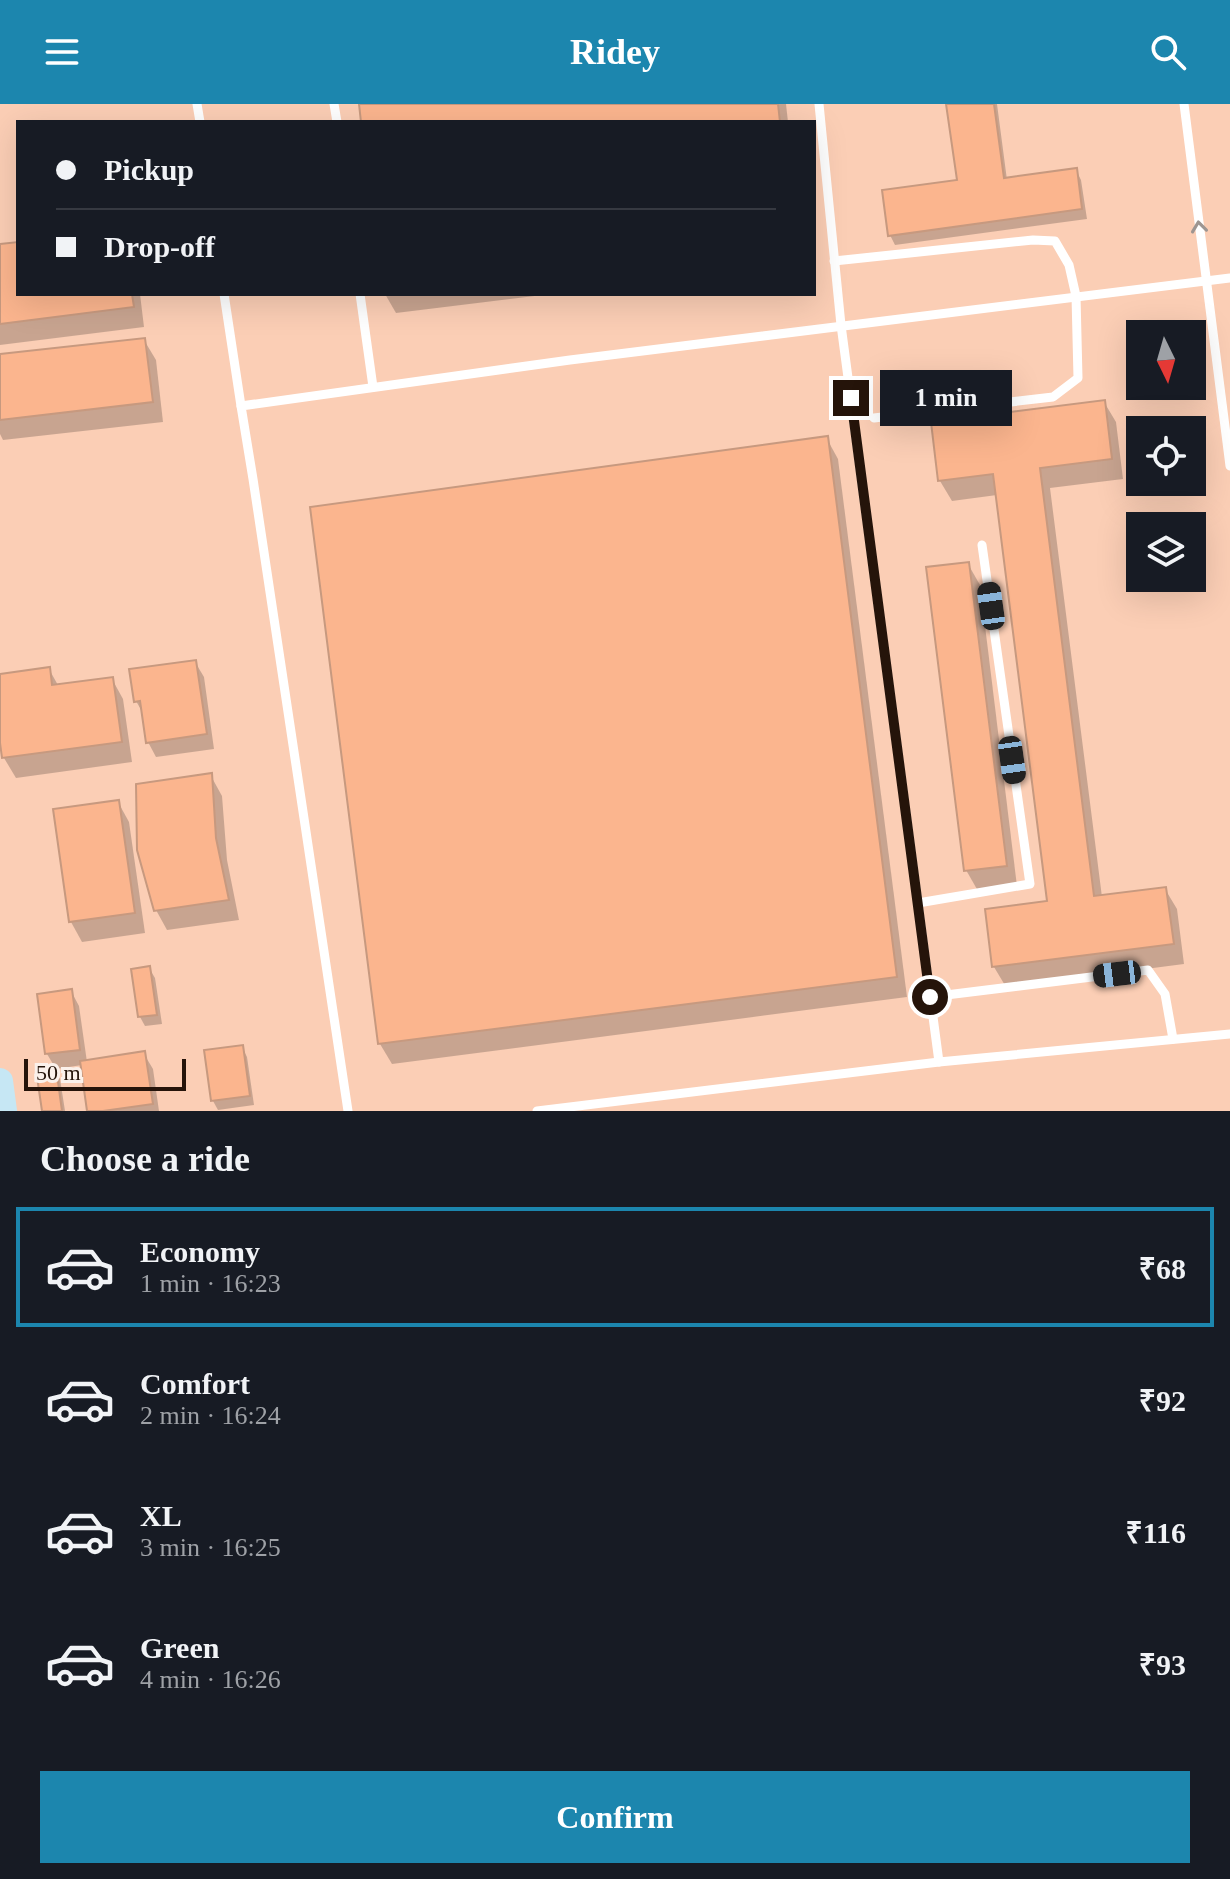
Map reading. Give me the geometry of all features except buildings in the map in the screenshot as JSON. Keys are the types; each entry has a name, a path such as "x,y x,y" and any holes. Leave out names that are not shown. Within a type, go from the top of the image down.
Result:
{"street":[{"path":"0,1081 4,1111"}],"lane":[{"path":"819,104 841,325 939,1062"},
{"path":"1184,104 1230,466"},
{"path":"834,261 1033,240 1055,241 1069,265 1076,296 1078,378 1053,397 874,418"},
{"path":"241,406 570,360 1230,278"},
{"path":"224,296 348,1111"},
{"path":"360,296 373,387"},
{"path":"918,903 1030,884 982,545"},
{"path":"930,997 1148,970 1165,994 1173,1039"},
{"path":"537,1111 939,1062 1230,1034"}],"shaded area":[{"path":"0,104 1230,104 1230,1111 0,1111"}],"route":[{"path":"851,398 930,997"}]}
